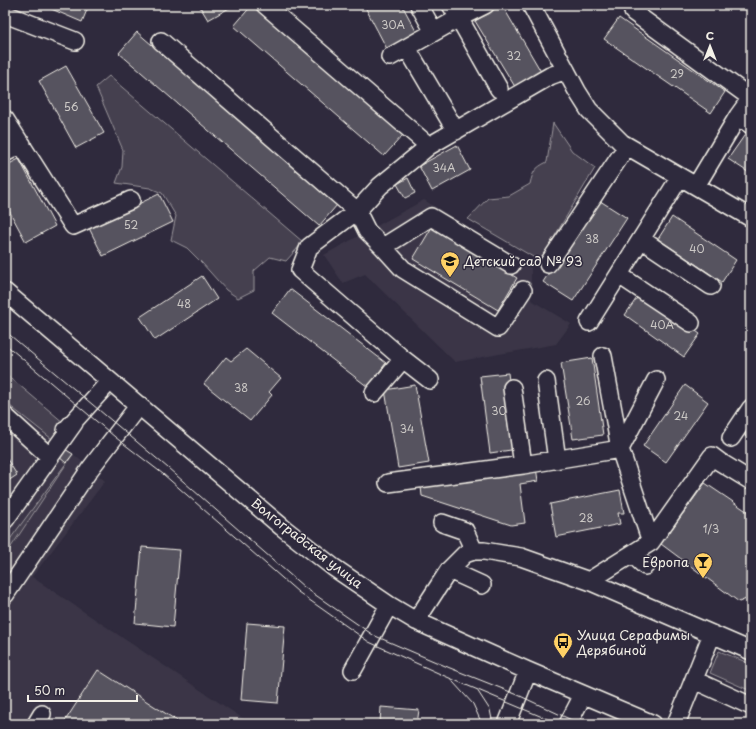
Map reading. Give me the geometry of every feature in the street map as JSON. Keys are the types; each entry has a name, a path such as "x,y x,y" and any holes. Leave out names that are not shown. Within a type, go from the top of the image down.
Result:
{"street":[{"path":"265,5 429,146"},
{"path":"419,5 434,32"},
{"path":"390,57 434,32 455,12 485,5"},
{"path":"531,5 589,110 605,127 627,146 751,218"},
{"path":"455,12 499,88"},
{"path":"633,12 751,98 744,121 696,186"},
{"path":"5,14 75,42"},
{"path":"161,41 356,211 367,231 383,246 403,269 498,328 523,290"},
{"path":"406,48 456,131"},
{"path":"430,380 403,359 300,270 309,247 356,211 380,186 429,146 550,76 566,70"},
{"path":"5,119 73,226 132,200"},
{"path":"5,153 22,144"},
{"path":"548,264 627,146"},
{"path":"589,322 680,177"},
{"path":"383,246 431,217 511,265"},
{"path":"641,239 711,286"},
{"path":"619,275 692,323"},
{"name":"Волгоградская улица","path":"5,292 282,527 333,567 389,605 416,620 528,671 653,724"},
{"path":"603,356 620,449 651,542"},
{"path":"374,393 403,359"},
{"path":"620,449 656,380"},
{"path":"5,520 50,457 55,441 74,423 110,381"},
{"path":"546,381 557,460"},
{"path":"512,388 523,465"},
{"path":"5,595 90,469 139,406"},
{"path":"731,438 751,408"},
{"path":"5,416 50,457"},
{"path":"388,483 523,465 620,449"},
{"path":"589,581 651,542 712,456 751,481"},
{"path":"442,523 465,531 474,551"},
{"path":"416,620 449,570 465,554 474,551 484,551 521,557 589,581 751,651"},
{"path":"632,554 645,566"},
{"path":"449,570 482,585"},
{"path":"353,670 389,605"},
{"path":"676,724 712,634"},
{"path":"507,724 528,671"},
{"path":"694,680 751,706"},
{"path":"568,724 583,695"}],"shaded area":[{"path":"109,76 303,242 286,261 270,257 254,271 254,290 238,298 226,290 187,248 171,240 176,216 162,193 150,188 116,183 122,167 123,150 96,87"},
{"path":"553,123 572,151 595,168 540,261 468,219 488,198 509,196 530,184 535,170 547,162"},
{"name":"Детский сад № 93","path":"424,200 531,266 531,300 571,324 556,344 455,362 365,274 343,283 324,255"},
{"path":"5,373 64,423 52,439 5,402"},
{"path":"5,402 73,454 105,481 32,577 251,724 5,724 5,556 66,465 5,546"},
{"path":"73,454 5,556 5,546"},
{"path":"719,651 751,664 751,691 710,673"}],"building":[{"path":"42,5 89,5 82,22"},
{"path":"199,5 230,5 231,7 208,20"},
{"path":"252,5 403,135 384,156 234,26"},
{"path":"364,5 402,5 417,33 387,49"},
{"path":"502,5 543,75 517,90 475,21"},
{"path":"619,18 725,92 711,113 604,39"},
{"path":"137,32 337,205 319,226 119,53"},
{"path":"66,66 104,133 76,148 39,81"},
{"path":"744,136 751,141 751,174 728,159"},
{"path":"457,145 470,170 432,191 419,166"},
{"path":"19,159 55,226 26,242 5,203 5,166"},
{"path":"408,178 415,193 405,198 397,184"},
{"path":"159,194 173,222 103,256 89,228"},
{"path":"597,199 627,218 573,301 543,282"},
{"path":"672,217 736,260 722,282 658,239"},
{"path":"432,227 517,278 498,310 413,259"},
{"path":"202,276 217,299 155,340 140,317"},
{"path":"290,289 386,363 368,387 272,313"},
{"path":"641,292 700,334 684,357 625,315"},
{"path":"246,349 281,378 269,392 272,395 250,421 204,384 226,357 231,361"},
{"path":"592,358 603,435 573,439 561,363"},
{"path":"508,373 518,449 490,453 480,376"},
{"path":"415,385 429,463 398,468 385,390"},
{"path":"685,385 708,402 666,462 643,446"},
{"path":"751,427 751,441 745,436"},
{"path":"63,448 73,454 66,463 58,456"},
{"path":"5,456 17,475 5,483"},
{"path":"536,467 538,481 520,484 525,523 511,525 422,496 421,487"},
{"path":"705,483 751,514 751,597 739,602 661,544"},
{"path":"620,490 624,513 618,513 620,524 556,537 550,504"},
{"path":"142,547 180,550 173,627 135,623"},
{"path":"247,623 285,626 278,703 241,700"},
{"path":"98,670 182,724 63,724"},
{"path":"381,707 419,710 417,724 380,724"}],"tram line":[{"path":"5,331 168,468 304,587 373,635 518,695 580,724"},
{"path":"5,344 115,437 163,474 298,592 369,642 447,677 559,724"},
{"path":"453,682 473,704 482,724"},
{"path":"477,690 490,710 493,724"}],"place":[{"name":"Детский сад № 93","path":"450,278"},
{"name":"Европа","path":"703,579"},
{"name":"Улица Серафимы Дерябиной","path":"563,659"}]}
